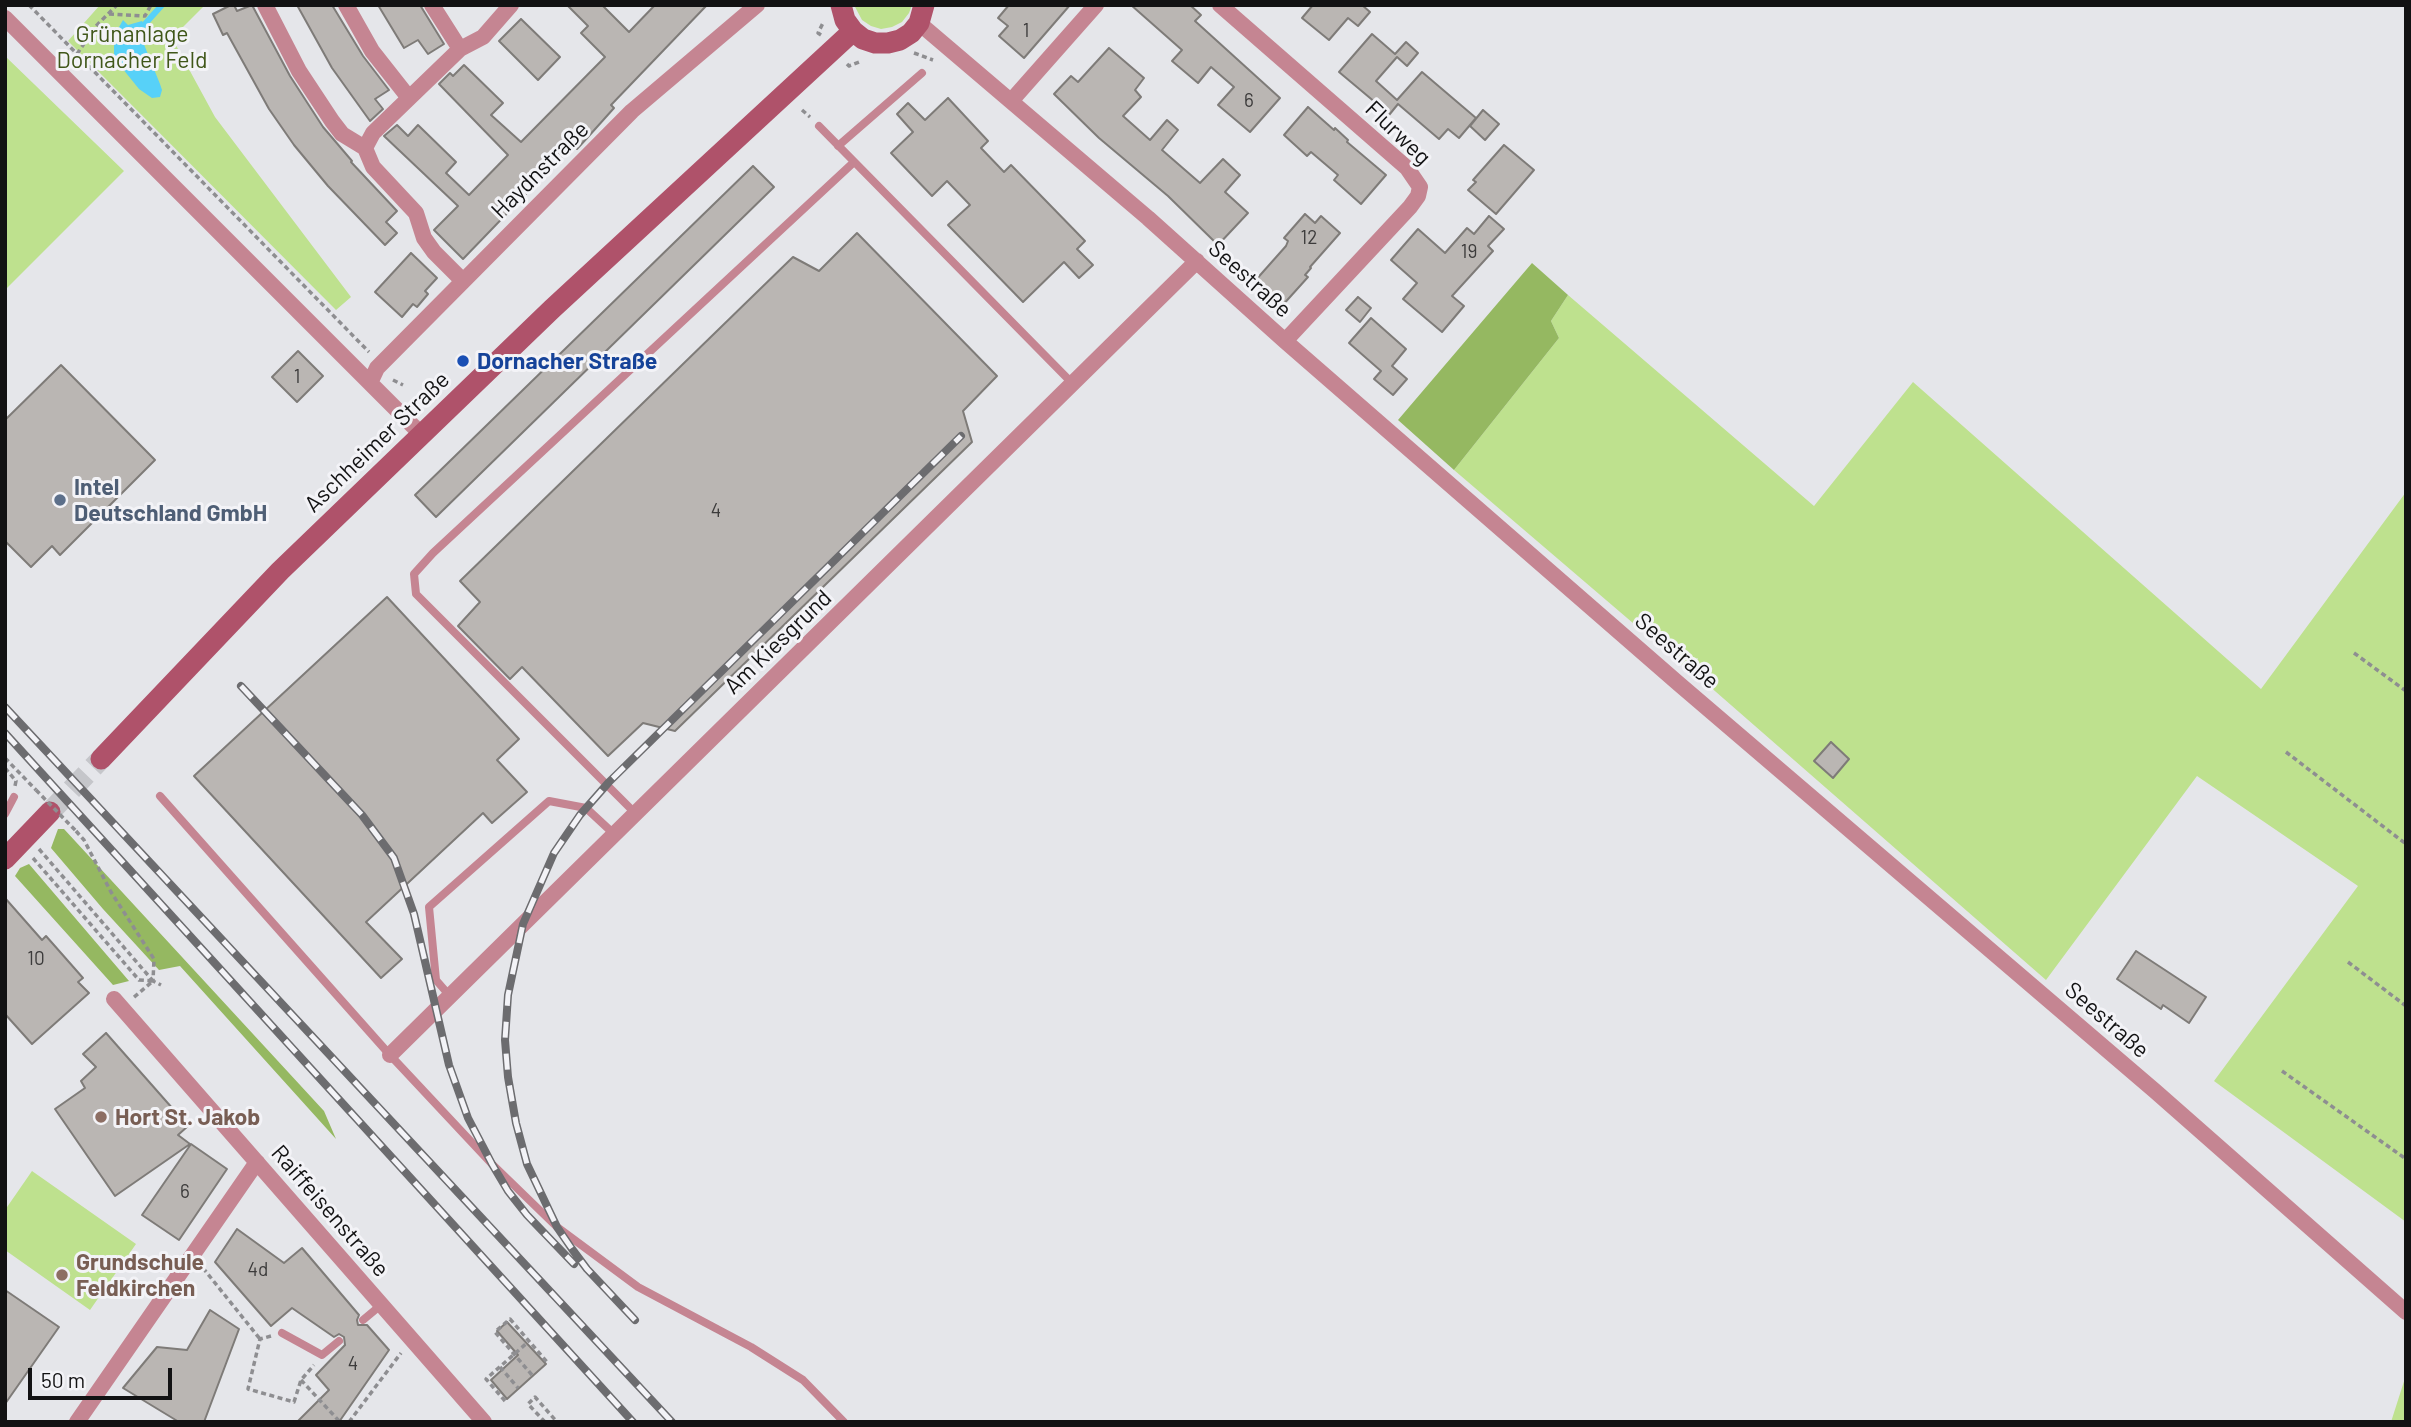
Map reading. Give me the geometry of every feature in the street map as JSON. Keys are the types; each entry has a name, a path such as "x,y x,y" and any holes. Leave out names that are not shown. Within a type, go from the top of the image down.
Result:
{"main road":[{"path":"841,5 845,20 853,31 875,43 900,40 911,33 922,14"},
{"name":"Aschheimer Straße","path":"101,759 281,571 552,309 853,31"},
{"path":"5,859 50,813"}],"street":[{"path":"265,5 299,71 332,121 342,134 365,148 373,167 416,213 424,238 433,252 462,280"},
{"path":"346,5 372,51 409,98"},
{"path":"432,5 460,49"},
{"path":"365,148 373,133 460,49 483,37 511,5"},
{"name":"Haydnstraße","path":"370,383 377,368 632,111 757,5"},
{"path":"1012,100 1096,5"},
{"name":"Flurweg","path":"1220,5 1407,168 1420,187 1418,196 1410,207 1285,341"},
{"name":"Seestraße","path":"922,14 1012,100 1285,341 1689,693 2155,1091 2406,1312"},
{"path":"5,18 422,435"},
{"name":"Am Kiesgrund","path":"390,1055 1197,261"},
{"name":"Raiffeisenstraße","path":"118,1004 484,1422"},
{"path":"76,1422 257,1162"}],"lane":[{"path":"838,146 922,74"},
{"path":"819,126 1073,384"},
{"path":"635,813 416,594 414,574 433,553 854,162"},
{"path":"160,796 390,1055 492,1164 557,1227 638,1287 751,1347 803,1380 844,1422"},
{"path":"5,814 14,797"},
{"path":"449,995 436,980 429,907 549,801 586,808 614,834"},
{"path":"363,1320 381,1305"},
{"path":"282,1333 322,1355 339,1340"}],"path":[{"path":"29,5 368,350 369,360 389,378 404,385"},
{"path":"77,54 96,26 117,5"},
{"path":"107,14 145,16 151,5"},
{"path":"802,110 810,118"},
{"path":"2354,653 2406,691"},
{"path":"2286,751 2406,844"},
{"path":"6,763 84,840 111,892 155,959 153,981"},
{"path":"6,763 16,781 14,797"},
{"path":"44,854 153,981"},
{"path":"36,860 139,980 153,981 161,985"},
{"path":"2348,962 2406,1006"},
{"path":"118,1004 153,981"},
{"path":"2282,1071 2406,1159"},
{"path":"193,1255 260,1339"},
{"path":"532,1375 495,1332 510,1319 547,1362"},
{"path":"260,1339 282,1333"},
{"path":"260,1339 248,1388 294,1402 302,1380 322,1355"},
{"path":"349,1422 411,1341"},
{"path":"505,1401 486,1379 529,1342"},
{"path":"497,1368 518,1388"},
{"path":"302,1380 340,1422"},
{"path":"545,1422 528,1404 535,1397 557,1422"}],"green space":[{"name":"Grünanlage Dornacher Feld","path":"100,5 205,5 172,38 215,117 351,297 336,310 68,41"},
{"path":"854,5 912,5 902,22 881,29 862,20"},
{"path":"5,56 124,171 5,290"},
{"path":"1532,263 1568,295 1551,321 1559,338 1454,470 1398,420"},
{"path":"1568,295 1814,506 1913,382 2261,689 2406,492 2406,1222 2214,1081 2358,886 2197,776 2046,980 1692,671 1698,658 1682,665 1454,470 1559,338 1551,321"},
{"path":"58,829 64,829 324,1111 336,1139 180,966 159,970 103,909 51,848"},
{"path":"29,864 129,981 113,985 15,876 20,868"},
{"path":"32,1171 136,1244 90,1310 5,1250 5,1210"},
{"path":"2406,1375 2406,1422 2391,1422"}],"water":[{"path":"123,20 128,25 142,21 144,25 141,37 162,90 160,97 152,98 139,89 114,58 114,36"}],"building":[{"path":"234,5 237,11 252,5 290,76 323,127 351,162 397,211 386,222 397,233 385,245 328,186 269,109 227,33 223,35 213,14"},
{"path":"297,5 332,5 363,56 389,90 375,99 383,109 370,121 332,68"},
{"path":"378,5 420,5 444,44 428,54 418,40 404,48"},
{"path":"567,5 602,5 629,32 655,5 707,5 611,105 614,108 577,149 573,145 463,259 434,230 458,206 384,136 397,125 408,136 418,125 456,162 446,173 469,195 508,155 439,84 450,73 453,76 464,65 503,103 491,115 521,142 605,57 581,33 588,26"},
{"path":"1009,5 1070,5 1024,58 999,36 1008,26 998,18"},
{"path":"1131,5 1190,5 1201,15 1195,21 1280,98 1250,132 1218,105 1234,87 1211,67 1198,83 1172,61 1182,50"},
{"path":"1313,5 1362,5 1370,12 1358,26 1348,18 1329,40 1302,18"},
{"path":"521,19 560,57 538,80 499,41"},
{"path":"1372,34 1395,54 1406,42 1418,53 1407,66 1397,57 1376,81 1397,100 1422,72 1476,118 1459,138 1448,129 1439,139 1398,104 1385,120 1371,108 1376,103 1339,72"},
{"path":"1109,48 1144,78 1135,90 1141,97 1123,116 1150,140 1167,120 1178,130 1162,150 1200,183 1223,159 1240,175 1225,192 1248,213 1218,245 1168,196 1099,138 1054,94 1071,76 1078,82"},
{"path":"948,98 988,141 981,148 1004,172 1011,165 1085,241 1077,249 1093,265 1079,278 1064,262 1023,302 948,225 970,205 947,181 932,196 891,153 913,132 897,114 908,103 925,120"},
{"path":"1308,107 1386,175 1361,204 1334,180 1338,175 1311,152 1307,156 1284,135"},
{"path":"1483,110 1499,124 1485,140 1470,126"},
{"path":"1504,145 1534,170 1496,214 1468,190 1476,182 1473,180"},
{"path":"753,166 774,187 436,517 415,495"},
{"path":"1305,214 1315,223 1321,216 1340,233 1310,267 1305,275 1308,277 1281,307 1254,282 1286,246 1288,241 1284,238"},
{"path":"1489,216 1504,229 1488,246 1493,251 1452,296 1464,306 1442,332 1403,299 1417,283 1391,260 1418,229 1445,253 1467,228 1474,234"},
{"path":"857,233 997,376 963,411 972,442 675,731 643,723 608,756 522,667 510,679 458,626 480,602 460,581 793,257 819,271"},
{"path":"411,253 437,278 425,291 428,294 417,307 413,304 402,317 375,292"},
{"path":"1358,297 1371,308 1360,322 1346,310"},
{"path":"1371,318 1406,349 1392,366 1407,379 1393,395 1374,379 1381,371 1349,343"},
{"path":"298,351 323,376 297,402 272,377"},
{"name":"Intel Deutschland GmbH","path":"61,365 155,460 60,555 52,546 31,567 5,541 5,420"},
{"path":"387,597 519,739 497,760 527,792 492,823 483,813 366,922 402,959 381,978 194,776"},
{"path":"1831,742 1849,759 1833,778 1814,761"},
{"path":"5,898 42,940 46,936 83,978 78,982 89,993 32,1044 5,1014"},
{"path":"2136,951 2206,997 2189,1023 2163,1005 2161,1009 2117,979"},
{"path":"106,1033 188,1126 178,1135 190,1144 115,1196 55,1109 85,1088 81,1081 96,1067 83,1054"},
{"path":"191,1144 227,1169 179,1240 142,1215"},
{"path":"237,1229 284,1263 302,1248 359,1315 358,1325 367,1325 389,1350 339,1422 297,1422 329,1390 316,1375 345,1345 344,1337 339,1334 334,1337 292,1308 271,1326 215,1262"},
{"path":"5,1290 59,1327 5,1404"},
{"path":"210,1310 239,1329 204,1422 179,1422 123,1388 157,1347 187,1350"},
{"path":"507,1322 546,1364 507,1399 491,1380 518,1355 497,1331"}],"waterway":[{"path":"144,25 162,5"}],"tunnel":[{"path":"50,812 101,759"}],"railway":[{"path":"635,1320 572,1249 557,1227 527,1164 516,1123 505,1040 508,995 523,924 554,853 580,815 609,782 961,436"},
{"path":"241,686 362,815 394,858 414,914 449,1065 468,1118 508,1191 574,1264"},
{"path":"5,707 672,1422"},
{"path":"5,733 633,1422"}],"place":[{"name":"Dornacher Straße","path":"463,361"},
{"name":"Intel Deutschland GmbH","path":"60,500"},
{"name":"Hort St. Jakob","path":"101,1117"},
{"name":"Grundschule Feldkirchen","path":"62,1275"}]}
